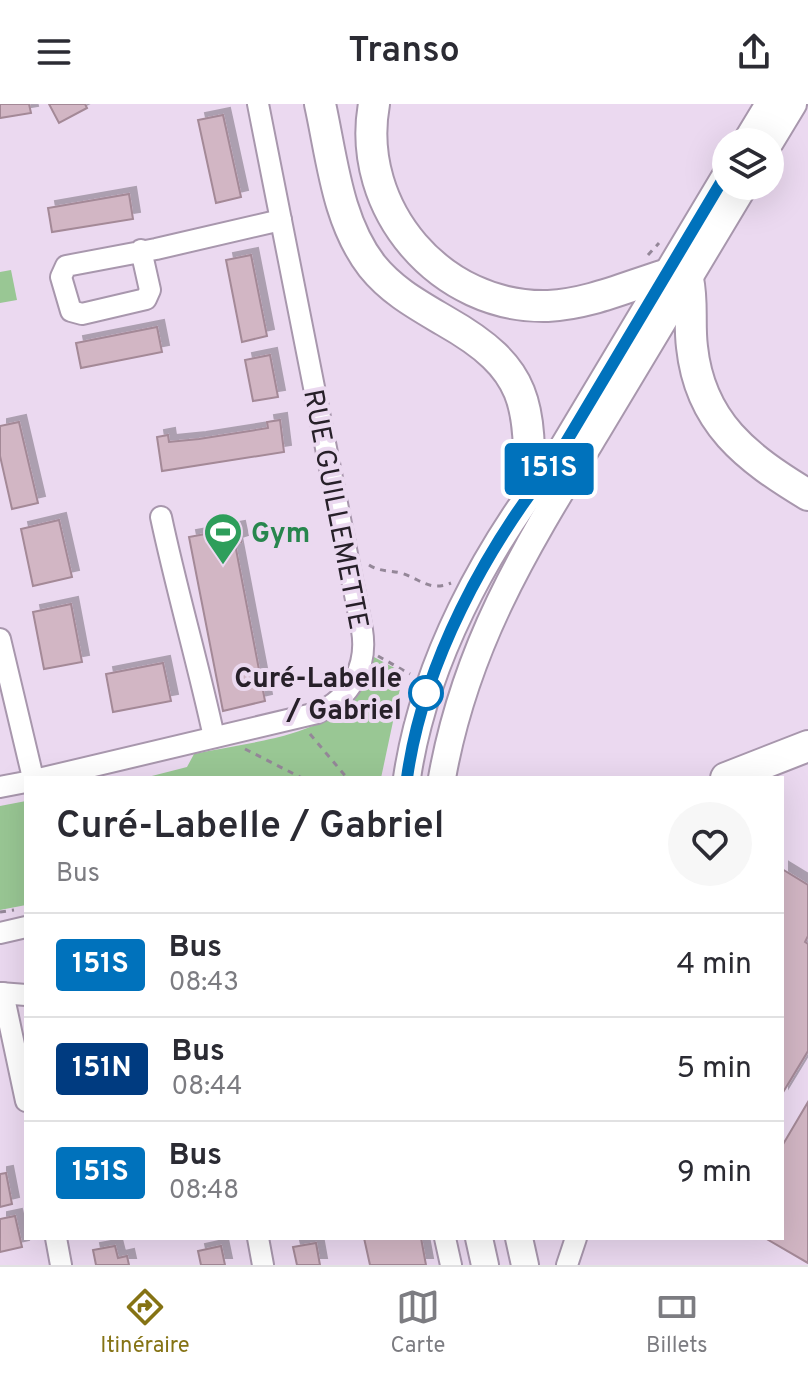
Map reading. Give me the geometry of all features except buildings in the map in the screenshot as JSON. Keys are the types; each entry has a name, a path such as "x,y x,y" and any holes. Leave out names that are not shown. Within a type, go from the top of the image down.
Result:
{"highway":[{"path":"320,104 344,211 366,257 392,286 483,346 514,378 529,419 529,494"},
{"path":"374,104 372,153 386,204 411,245 455,282 500,300 548,306 601,297 676,277 692,304 694,359 712,411 742,451 808,495"},
{"path":"731,776 808,746"}],"main road":[{"path":"754,128 769,104"},
{"path":"778,128 793,104"},
{"path":"442,776 458,701 497,604 676,277 714,200"},
{"path":"407,776 421,711 443,649 529,494 556,459 676,277 734,200"},
{"path":"479,1240 485,1265"},
{"path":"519,1240 525,1265"}],"street":[{"name":"RUE GUILLEMETTE","path":"51,776 299,718 337,701 353,683 362,661 364,638 258,104"},
{"path":"141,250 150,290 146,299 84,314 71,311 61,277 64,267 141,250 281,220"},
{"path":"161,517 214,737"},
{"path":"0,639 33,776"},
{"path":"0,787 24,782"},
{"path":"0,933 22,918"},
{"path":"24,995 1,993 24,1092"},
{"path":"56,1240 61,1265"},
{"path":"258,1240 263,1265"},
{"path":"445,1240 451,1265"},
{"path":"567,1265 575,1240"}],"path":[{"path":"346,551 382,572 400,573 430,587 441,587 462,578"},
{"path":"375,654 410,674"},
{"path":"299,718 345,776"},
{"path":"238,748 261,755 298,776"},
{"path":"0,912 22,918"}],"green space":[{"path":"11,270 17,300 0,303 0,272"},
{"path":"374,657 402,672 381,776 152,776 187,767 194,754 303,730 327,719 348,704 364,684"},
{"path":"24,801 24,905 0,910 0,806"}],"bus line":[{"name":"151S","path":"407,776 425,696 443,649 480,578 529,494 556,459 712,197"}],"place":[{"name":"Gym","path":"223,566"},
{"name":"Curé-Labelle / Gabriel","path":"426,693"}]}
